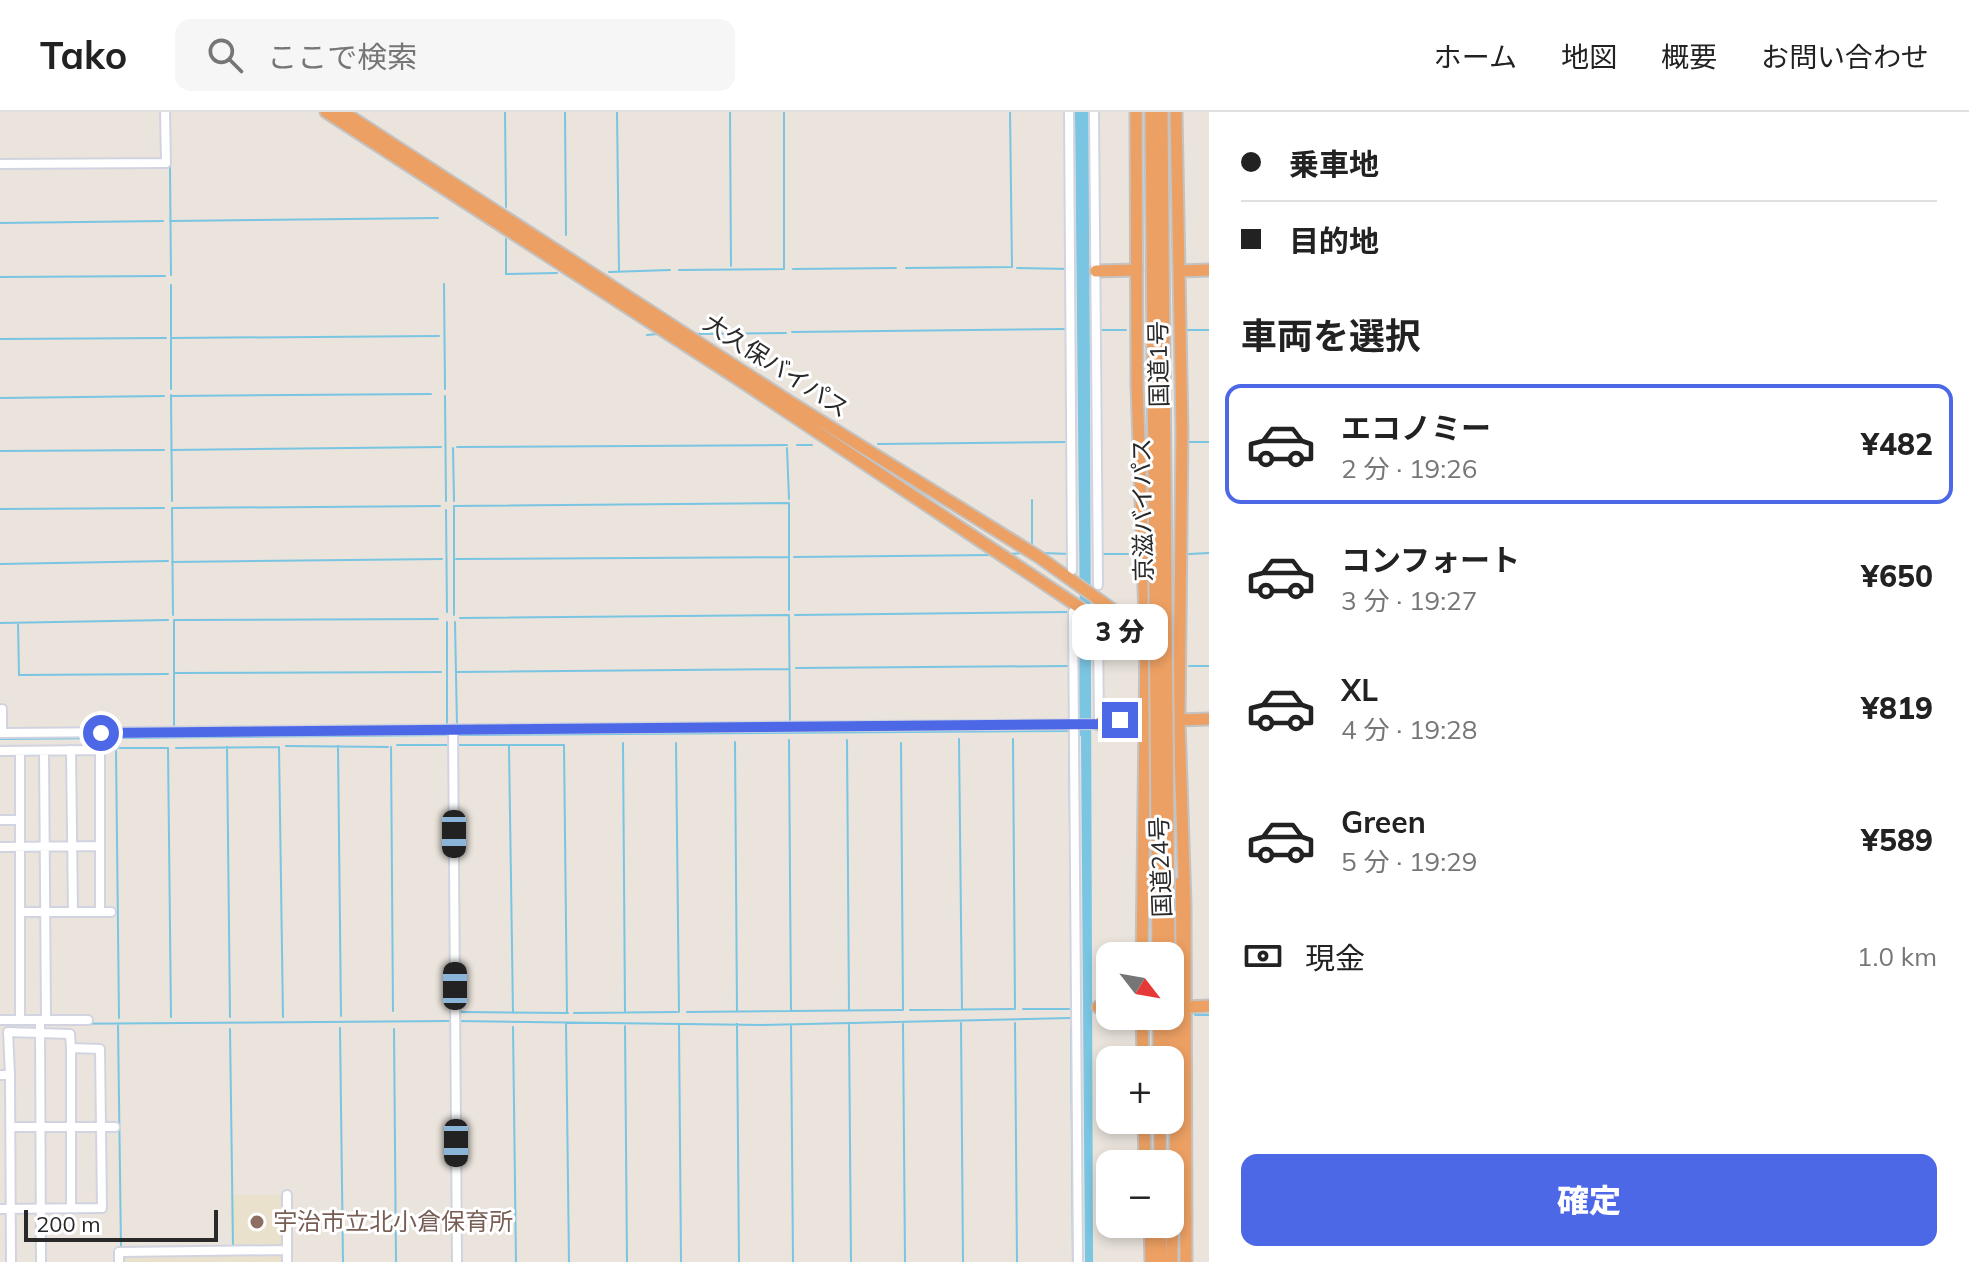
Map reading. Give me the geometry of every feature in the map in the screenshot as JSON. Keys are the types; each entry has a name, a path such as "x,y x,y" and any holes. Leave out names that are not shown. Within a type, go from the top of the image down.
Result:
{"highway":[{"name":"大久保バイパス","path":"326,112 449,186"},
{"name":"大久保バイパス","path":"343,112 449,186 677,334 1096,594 1164,646 1180,663"},
{"name":"国道1号","path":"1136,112 1132,272 1146,646"},
{"name":"京滋バイパス","path":"1151,112 1158,942"},
{"name":"京滋バイパス","path":"1162,112 1169,942"},
{"name":"国道1号","path":"1176,112 1184,272 1180,330 1180,663"},
{"path":"1096,272 1132,272"},
{"path":"1184,272 1209,272"},
{"name":"大久保バイパス","path":"677,334 1074,606 1127,639 1146,646"},
{"path":"1146,646 1172,644 1176,637 1176,535 1180,503"},
{"path":"1096,594 1130,612 1144,602"},
{"path":"1127,639 1135,647 1141,664 1143,798"},
{"name":"国道24号","path":"1142,942 1144,754 1141,721 1146,646"},
{"name":"国道24号","path":"1180,663 1183,722 1179,744 1186,1007 1186,1262"},
{"path":"1098,724 1103,720 1141,721"},
{"path":"1183,722 1209,722"},
{"path":"1172,1249 1179,1037 1176,830 1179,744"},
{"path":"1144,754 1150,831 1149,942"},
{"path":"1186,1007 1209,1006"},
{"path":"1171,1134 1172,1262"},
{"path":"1148,1238 1149,1262"},
{"path":"1160,1238 1161,1262"}],"street":[{"path":"0,164 166,163 165,112"},
{"path":"1069,112 1078,1262"},
{"path":"2,709 1,733 394,735 1098,724 1094,112"},
{"path":"453,734 457,1262"},
{"path":"0,751 100,750 114,745"},
{"path":"71,750 73,912"},
{"path":"100,750 100,912"},
{"path":"20,751 20,1020"},
{"path":"41,1262 44,751"},
{"path":"0,820 20,820"},
{"path":"0,847 100,846"},
{"path":"20,912 111,912"},
{"path":"0,1020 88,1020"},
{"path":"11,1262 11,1127 4,1046 8,1032 70,1034 73,1127 71,1208"},
{"path":"0,1209 102,1208 100,1049 71,1048"},
{"path":"11,1127 115,1127"},
{"path":"287,1195 287,1262"},
{"path":"0,1237 11,1238"},
{"path":"119,1262 119,1252 287,1250"}],"shaded area":[{"name":"宇治市立北小倉保育所","path":"230,1195 282,1195 283,1248 232,1249"},
{"path":"283,1252 283,1262 122,1262 123,1253"}],"water":[{"path":"1075,112 1089,112 1093,1262 1085,1262 1081,736 1078,735 1080,625"}],"waterway":[{"path":"505,112 506,207"},
{"path":"565,112 566,235"},
{"path":"617,112 619,272"},
{"path":"730,112 731,266"},
{"path":"679,270 784,269 784,112"},
{"path":"906,268 1012,267 1010,112"},
{"path":"170,167 171,275"},
{"path":"170,221 438,218"},
{"path":"0,223 163,221"},
{"path":"506,239 506,274 557,273"},
{"path":"793,269 896,268"},
{"path":"1017,268 1068,269"},
{"path":"609,272 670,270"},
{"path":"0,277 165,276"},
{"path":"444,284 445,389"},
{"path":"171,285 171,389"},
{"path":"792,332 1066,329"},
{"path":"1101,330 1126,330"},
{"path":"1185,330 1209,330"},
{"path":"692,334 786,333"},
{"path":"647,335 658,334"},
{"path":"171,338 439,336"},
{"path":"0,339 166,338"},
{"path":"171,396 431,394"},
{"path":"171,395 172,501"},
{"path":"0,398 164,396"},
{"path":"445,396 446,501"},
{"path":"878,444 1067,442"},
{"path":"1189,442 1209,442"},
{"path":"457,447 787,445"},
{"path":"797,445 812,445"},
{"path":"171,450 441,447"},
{"path":"453,448 454,501"},
{"path":"787,448 789,499"},
{"path":"0,451 164,450"},
{"path":"1032,500 1032,543"},
{"path":"789,503 789,610"},
{"path":"454,615 454,506 789,503"},
{"path":"172,508 440,506"},
{"path":"0,509 164,508"},
{"path":"172,508 173,615"},
{"path":"446,510 447,612"},
{"path":"1007,554 1025,553"},
{"path":"1043,553 1069,554"},
{"path":"1189,554 1209,553"},
{"path":"1102,554 1128,554"},
{"path":"794,557 993,555"},
{"path":"456,559 789,557"},
{"path":"172,562 442,559"},
{"path":"0,564 168,561"},
{"path":"795,615 1068,612"},
{"path":"460,618 789,615"},
{"path":"789,617 790,723"},
{"path":"174,620 438,619"},
{"path":"0,623 168,620"},
{"path":"174,620 174,728"},
{"path":"447,622 447,723"},
{"path":"455,622 457,726"},
{"path":"18,623 19,675 168,674"},
{"path":"796,668 1069,666"},
{"path":"1189,666 1209,666"},
{"path":"456,672 789,669"},
{"path":"174,673 441,672"},
{"path":"457,735 1071,731"},
{"path":"0,739 451,735"},
{"path":"959,739 962,1010"},
{"path":"1013,739 1015,1009"},
{"path":"789,740 791,1011"},
{"path":"847,740 849,1010"},
{"path":"735,742 737,1011"},
{"path":"623,743 625,1012"},
{"path":"676,743 679,1012"},
{"path":"901,743 903,1010"},
{"path":"397,745 451,745"},
{"path":"459,745 564,745 567,1013"},
{"path":"286,746 388,747"},
{"path":"338,746 341,1016"},
{"path":"509,746 513,1013"},
{"path":"227,747 230,1017"},
{"path":"279,747 283,1017"},
{"path":"176,748 279,747"},
{"path":"391,747 393,1011"},
{"path":"118,748 168,748"},
{"path":"168,748 171,1017"},
{"path":"1069,748 1071,903"},
{"path":"116,750 119,1018"},
{"path":"910,1010 1013,1009"},
{"path":"1023,1009 1069,1009"},
{"path":"687,1012 902,1010"},
{"path":"461,1012 568,1013"},
{"path":"574,1013 677,1012"},
{"path":"1195,1015 1209,1015"},
{"path":"457,1021 761,1025 1070,1018"},
{"path":"45,1024 451,1021"},
{"path":"566,1023 569,1262"},
{"path":"961,1023 963,1262"},
{"path":"1015,1023 1017,1262"},
{"path":"0,1024 39,1024"},
{"path":"118,1024 121,1248"},
{"path":"737,1024 739,1262"},
{"path":"849,1024 851,1262"},
{"path":"903,1024 905,1262"},
{"path":"679,1025 681,1262"},
{"path":"791,1025 793,1262"},
{"path":"625,1026 627,1262"},
{"path":"513,1027 516,1262"},
{"path":"340,1028 343,1262"},
{"path":"1071,1028 1073,1262"},
{"path":"230,1029 233,1247"},
{"path":"394,1029 396,1262"}],"place":[{"name":"宇治市立北小倉保育所","path":"257,1222"}],"route":[{"path":"101,733 1099,724 1103,720 1120,720"}]}
